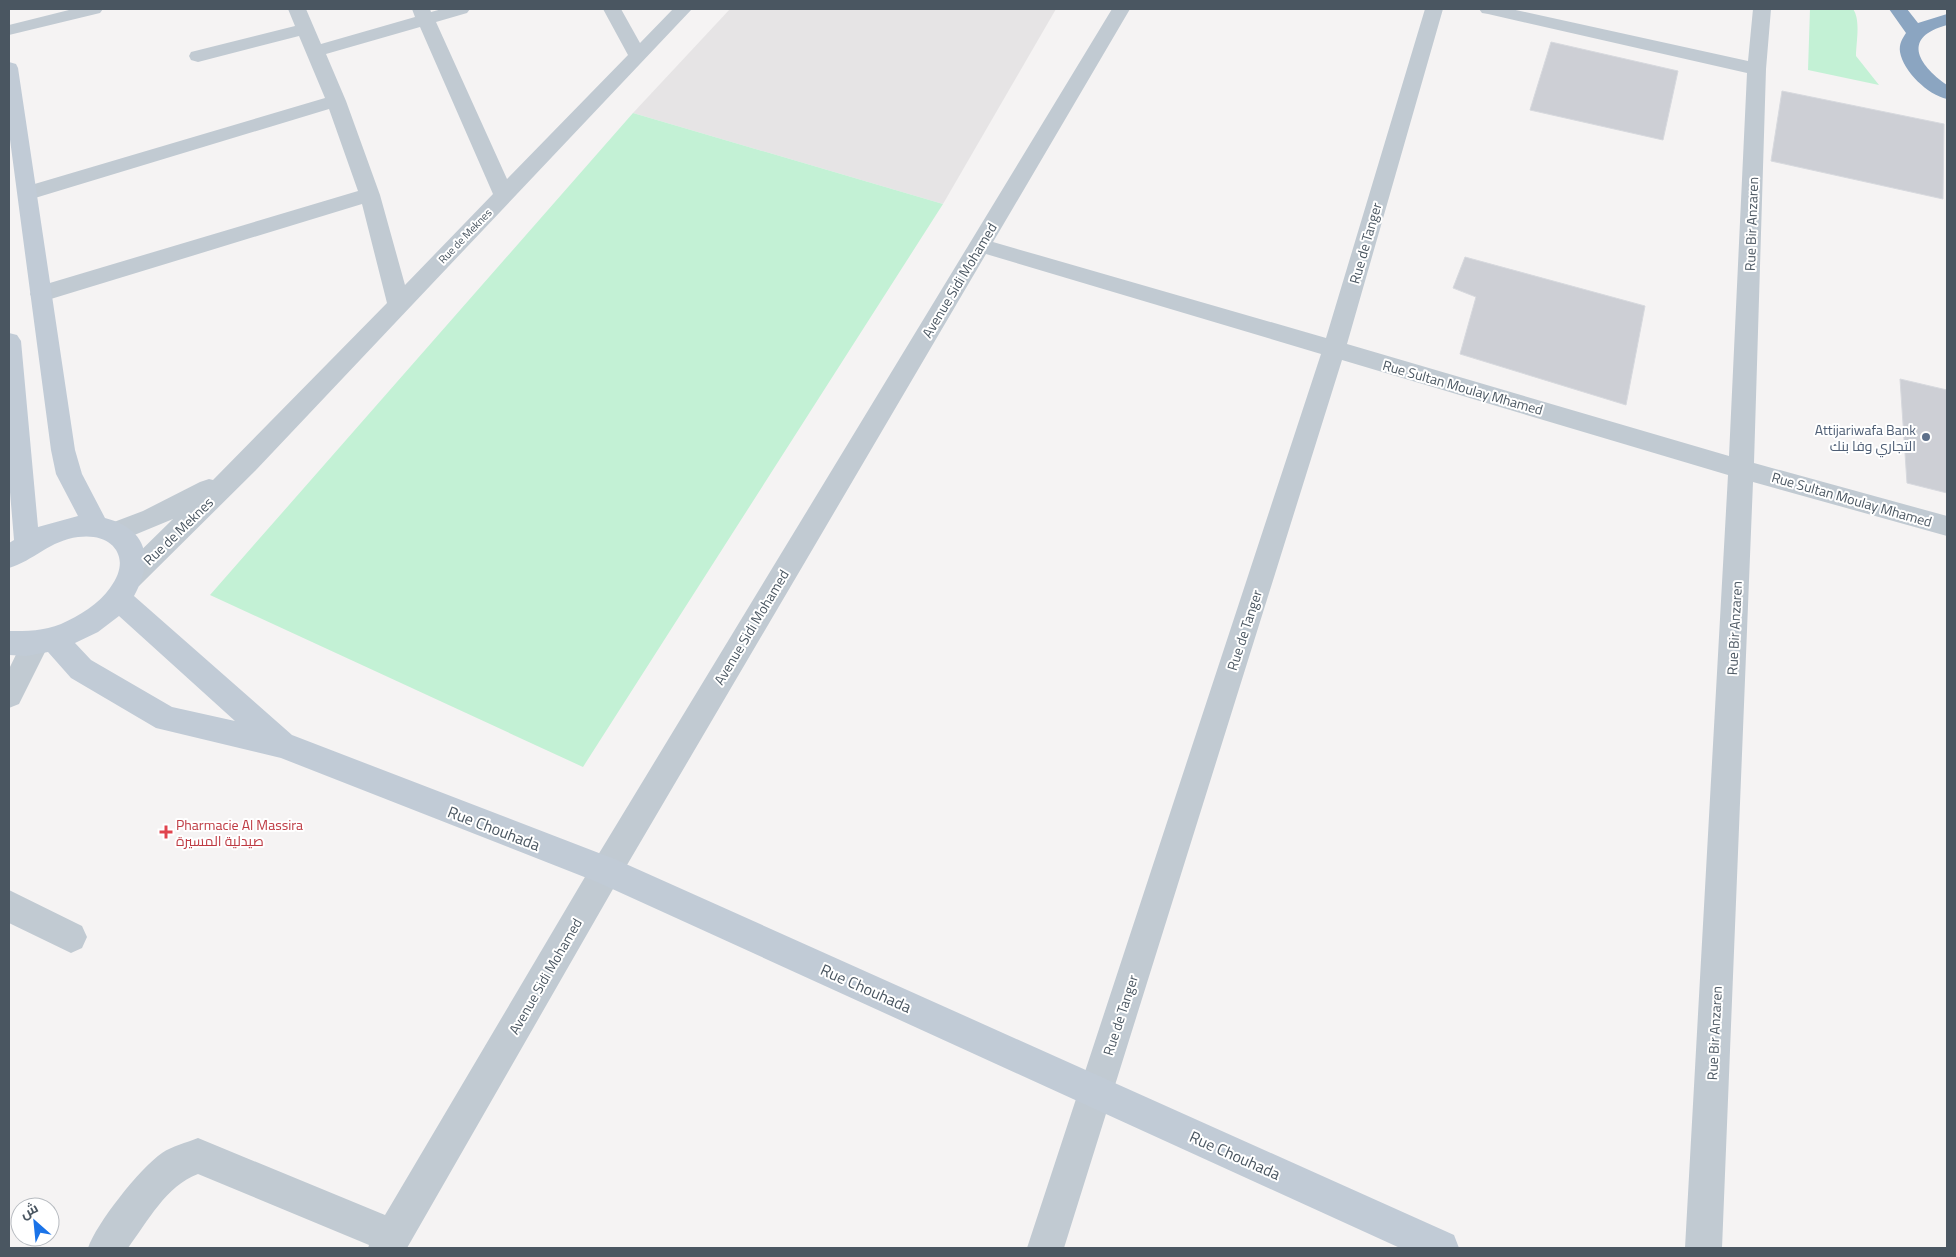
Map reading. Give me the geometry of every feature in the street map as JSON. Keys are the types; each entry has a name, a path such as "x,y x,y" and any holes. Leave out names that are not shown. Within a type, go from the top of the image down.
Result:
{"highway":[{"path":"1898,9 1915,32"},
{"path":"1947,19 1935,21 1915,32 1910,40 1909,48 1911,58 1928,79 1947,93"}],"street":[{"path":"9,30 94,9"},
{"path":"297,9 336,101 370,194 400,304"},
{"path":"314,52 423,14 461,9"},
{"path":"612,9 638,55"},
{"name":"Rue de Meknes","path":"124,588 247,463 683,9"},
{"name":"Avenue Sidi Mohamed","path":"389,1242 606,871 1121,9"},
{"name":"Rue de Tanger","path":"1045,1248 1334,349 1434,9"},
{"path":"1488,9 1757,69"},
{"name":"Rue Bir Anzaren","path":"1704,1248 1741,468 1757,69 1762,9"},
{"path":"423,14 504,195"},
{"path":"198,56 305,28"},
{"path":"9,68 63,450 69,474 106,529 128,543 134,559 124,588 99,617 75,632 33,642 23,670 9,695"},
{"path":"28,193 336,101"},
{"path":"41,294 370,194"},
{"name":"Rue Sultan Moulay Mhamed","path":"980,245 1741,468 1947,526"},
{"path":"9,341 18,550 56,531 73,527 106,529"},
{"name":"Rue de Meknes","path":"106,529 152,518 186,502 247,463"},
{"name":"Rue Chouhada","path":"124,588 282,745"},
{"name":"Rue Chouhada","path":"33,642 166,719 282,745 606,871 1442,1248"},
{"path":"9,906 71,937"},
{"path":"106,1248 152,1184 175,1165 198,1156 389,1242"}],"shaded area":[{"path":"730,9 1056,9 943,204 633,113"}],"green space":[{"path":"1810,9 1853,9 1857,19 1856,56 1879,85 1808,70"},
{"path":"633,113 943,204 583,767 210,595"}],"building":[{"path":"1551,42 1678,71 1663,140 1530,110"},
{"path":"1782,91 1944,124 1943,199 1771,161"},
{"path":"1465,257 1645,306 1626,405 1460,354 1476,297 1453,288"},
{"name":"Attijariwafa Bank التجاري وفا بنك","path":"1900,379 1947,390 1947,493 1907,483"}],"place":[{"name":"Attijariwafa Bank التجاري وفا بنك","path":"1926,437"},
{"name":"Pharmacie Al Massira صيدلية المسيرة","path":"166,832"}]}
